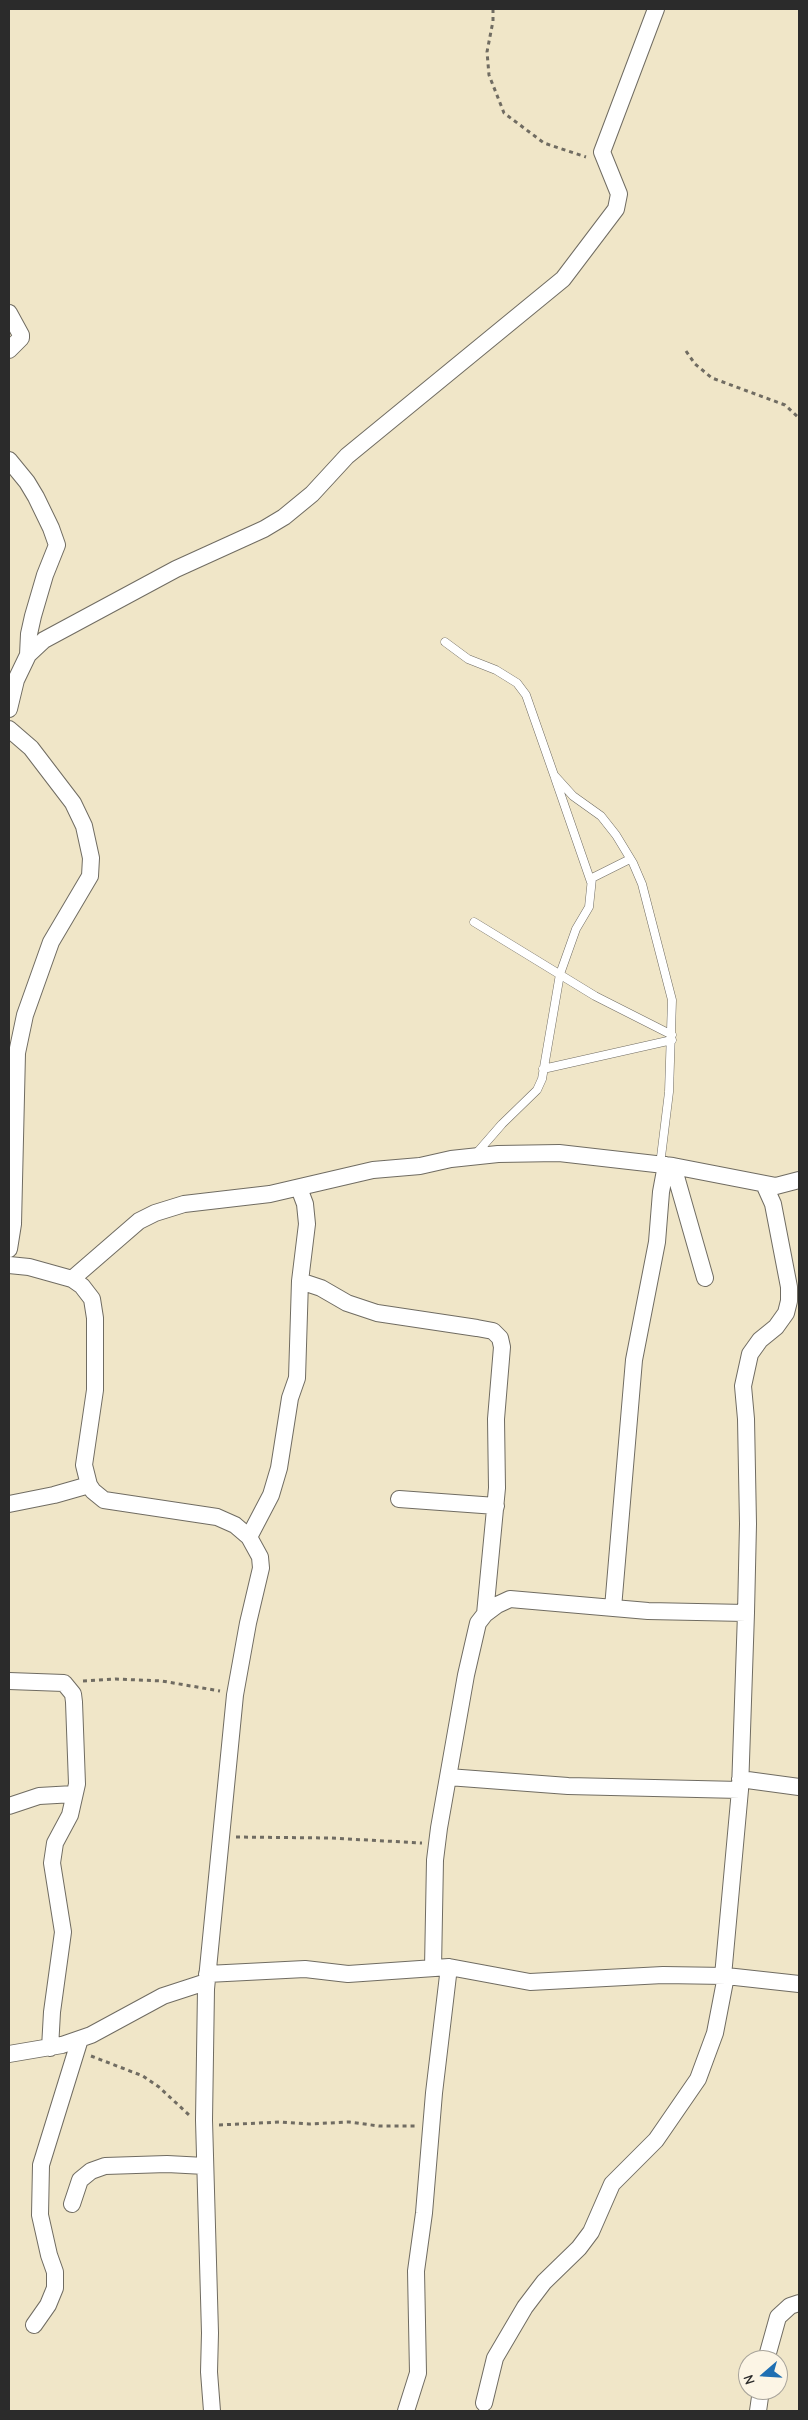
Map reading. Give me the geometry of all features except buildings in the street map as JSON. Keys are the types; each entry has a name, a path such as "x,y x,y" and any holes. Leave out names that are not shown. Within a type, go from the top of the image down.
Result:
{"street":[{"path":"9,709 16,680 28,655 44,640 176,569 264,529 284,517 312,494 347,456 563,280 616,209 619,194 604,160 604,145 656,9"},
{"path":"9,313 22,335 9,350"},
{"path":"9,460 27,482 36,497 51,528 56,546 44,575 33,616 29,634 28,655"},
{"path":"9,729 31,748 72,803 84,826 91,858 90,876 51,942 25,1015 13,1076 13,1224 9,1249"},
{"path":"72,1279 139,1220 184,1204 270,1194 373,1170 404,1168 474,1156 559,1153 666,1165 776,1186 799,1180"},
{"path":"666,1165 706,1278"},
{"path":"613,1608 634,1360 657,1242 661,1192 666,1165"},
{"path":"484,2403 495,2358 526,2307 544,2282 579,2248 591,2232 612,2184 656,2140 698,2079 715,2033 725,1976 740,1785 748,1504 746,1418 743,1386 750,1354 760,1340 776,1328 786,1312 789,1301 789,1287 773,1204 764,1184"},
{"path":"250,1538 271,1495 279,1468 290,1398 297,1378 300,1281 307,1218 306,1204 299,1188"},
{"path":"9,1265 29,1266 72,1279 82,1286 92,1299 95,1390 84,1465 88,1485 104,1500 217,1517 235,1525 250,1538 256,1549 261,1568 248,1623 235,1695 219,1837 207,1978 205,2127 209,2372 212,2411"},
{"path":"300,1281 321,1288 347,1303 376,1313 485,1329 493,1331 500,1338 502,1347 496,1419 496,1506 485,1614"},
{"path":"9,1504 47,1497 88,1485"},
{"path":"400,1499 496,1506"},
{"path":"406,2411 418,2373 416,2271 430,2126 441,1968 437,1844 478,1623 485,1614 497,1605 510,1600 613,1608 746,1612"},
{"path":"9,1681 64,1683 73,1694 74,1702 77,1784 70,1815 55,1843 52,1864 63,1932 52,2012 50,2048"},
{"path":"448,1777 568,1786 740,1785 799,1787"},
{"path":"9,1806 39,1796 74,1794"},
{"path":"9,2054 78,2044 163,1996 207,1978 305,1969 348,1974 441,1968 530,1982 663,1975 725,1976 799,1984"},
{"path":"34,2325 48,2305 55,2288 55,2272 48,2255 40,2215 41,2165 78,2044"},
{"path":"72,2204 80,2180 91,2171 105,2166 167,2164 206,2166"},
{"path":"769,2350 778,2317 790,2306 799,2303"}],"lane":[{"path":"446,642 468,658 496,670 517,683 526,695 591,882"},
{"path":"554,774 573,796 601,816 616,835 642,884 662,953 672,1000 666,1165"},
{"path":"474,1156 502,1124 537,1090 543,1069 560,974 576,929 589,907 591,882 594,875 630,859"},
{"path":"474,922 595,996 672,1038"},
{"path":"543,1069 672,1038"}],"path":[{"path":"493,9 493,21 487,52 489,75 504,113 544,143 574,154 604,160"},
{"path":"686,351 695,364 712,378 785,405 799,418"},
{"path":"64,1683 116,1679 162,1681 235,1695"},
{"path":"219,1837 330,1838 437,1844"},
{"path":"78,2044 143,2076 171,2097 205,2127 280,2122 309,2124 350,2122 379,2126 430,2126"}]}
